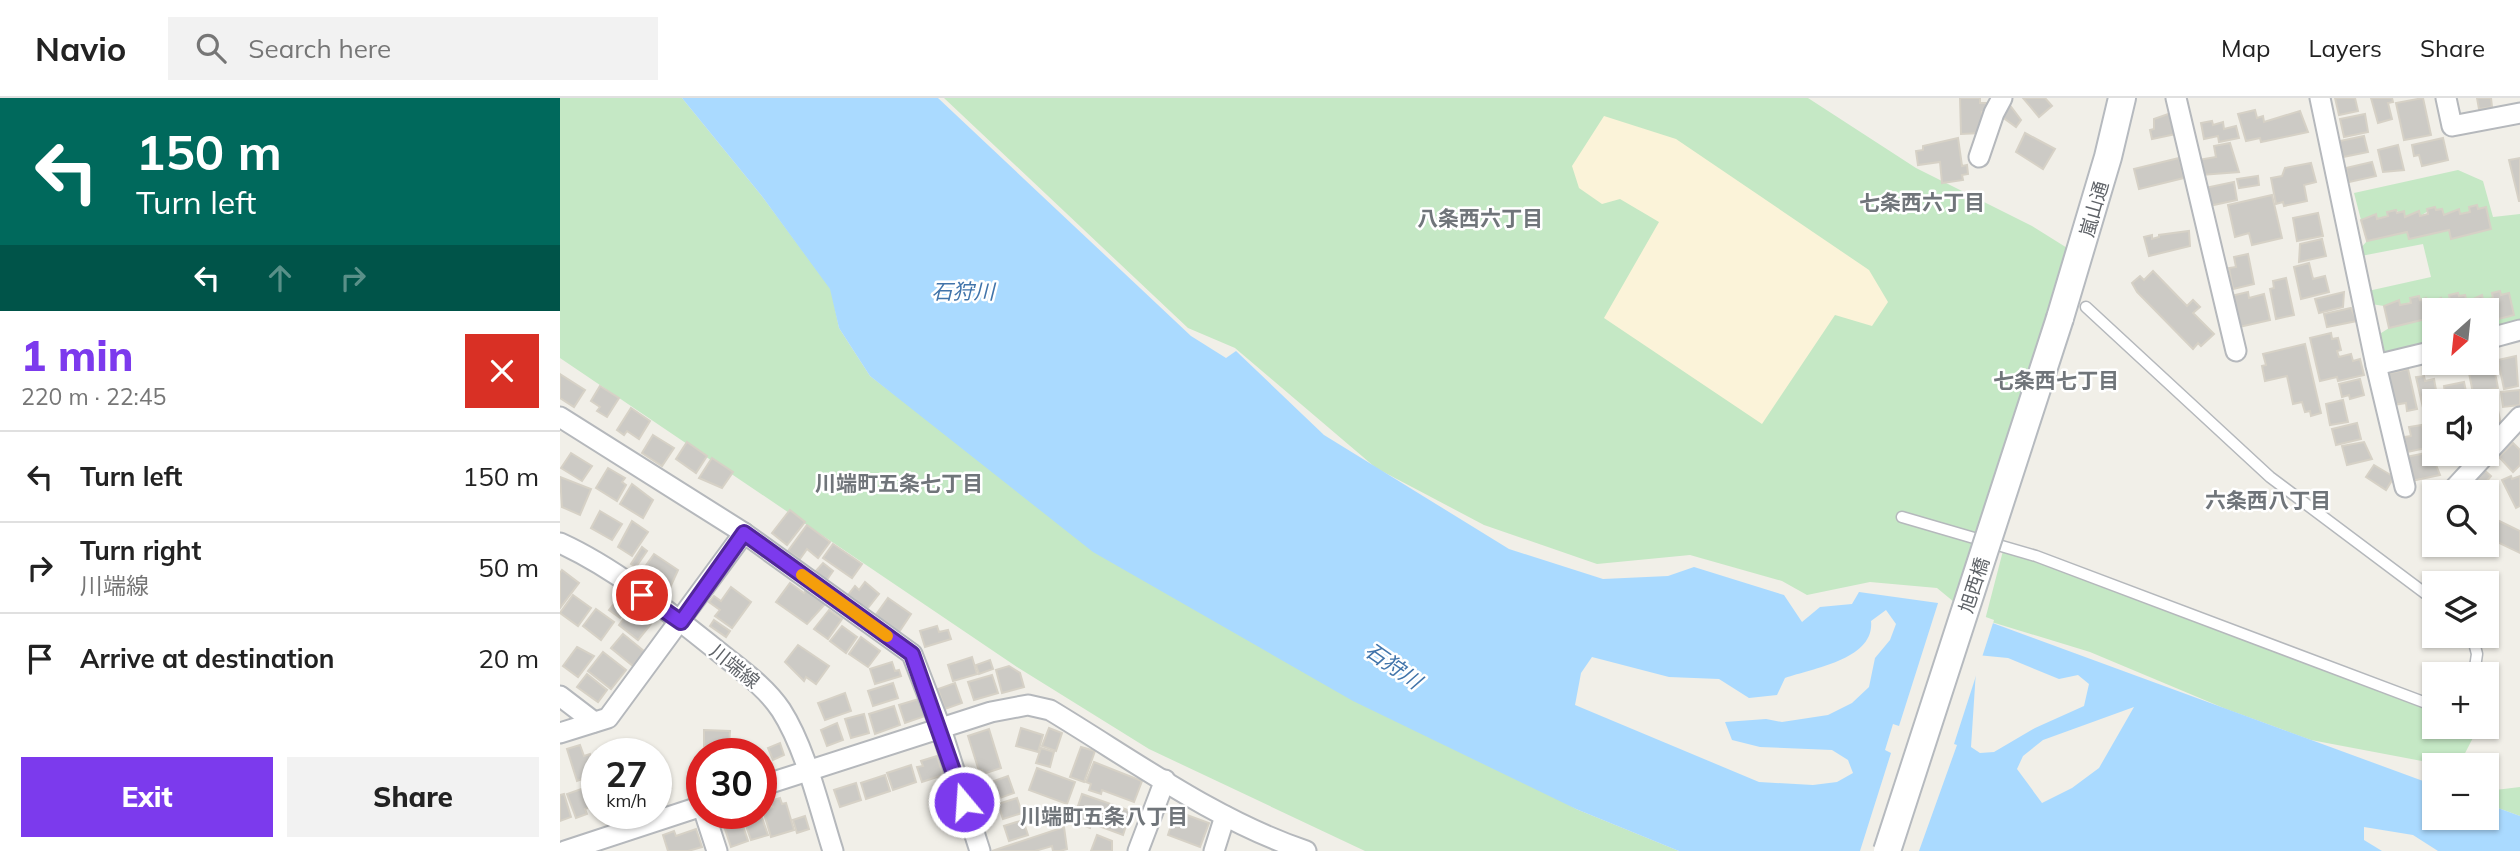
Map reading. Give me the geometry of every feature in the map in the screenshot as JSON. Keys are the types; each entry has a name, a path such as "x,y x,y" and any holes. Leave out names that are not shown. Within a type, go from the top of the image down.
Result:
{"street":[{"path":"1979,156 2001,98"},
{"name":"嵐山通","path":"2060,318 2105,169 2122,98"},
{"path":"2176,98 2236,351"},
{"path":"2319,98 2405,487"},
{"path":"2446,98 2452,125 2520,113"},
{"name":"旭西橋","path":"1887,851 2060,318"},
{"path":"2499,336 2520,330"},
{"path":"2376,365 2422,354"},
{"path":"560,416 744,533 912,654 941,729 980,851"},
{"path":"2462,480 2520,417"},
{"path":"560,733 608,718 744,533"},
{"name":"川端線","path":"560,543 582,553 681,622 757,682 782,711 807,770 833,851"},
{"path":"560,696 594,722"},
{"path":"777,780 991,712 1028,705 1050,710 1225,816 1276,841 1306,851"},
{"path":"1138,851 1165,780"},
{"path":"565,851 686,811"},
{"path":"1214,851 1225,816"},
{"path":"710,829 717,851"}],"lane":[{"path":"2086,307 2270,477 2422,591"},
{"path":"1902,517 2036,556 2422,701"}],"green space":[{"path":"560,98 682,98 761,195 831,289 839,328 870,376 974,455 1576,809 1679,851 1365,851 1149,749 1017,667 560,358"},
{"path":"944,98 1808,98 1916,168 2032,226 2080,256 1965,611 1937,588 1870,582 1807,595 1782,581 1690,555 1597,564 1484,525 1376,468 1235,348 1188,328"},
{"path":"2458,170 2483,181 2493,217 2520,214 2520,330 2499,336 2499,319 2514,315 2509,294 2501,295 2500,291 2493,298 2482,298 2481,295 2466,298 2465,295 2449,295 2450,298 2422,298 2400,305 2399,301 2384,306 2371,304 2368,291 2431,277 2423,244 2361,256 2360,249 2367,241 2407,232 2409,239 2449,230 2451,238 2491,228 2486,207 2478,209 2477,205 2470,212 2460,214 2458,209 2444,215 2442,209 2436,210 2435,207 2420,216 2418,211 2405,217 2396,210 2388,212 2388,216 2377,219 2376,214 2361,220 2354,193"},
{"path":"2422,320 2422,354 2385,364 2378,335 2389,328"},
{"path":"2004,547 2422,702 2422,739 2472,739 2465,753 2422,753 2422,761 2311,740 2226,709 2090,652 1985,620"},
{"path":"2520,787 2520,816 2499,808 2499,790"}],"sand":[{"path":"1604,116 1676,139 1869,270 1888,302 1872,326 1835,315 1762,424 1604,318 1659,222 1620,199 1602,204 1579,188 1572,166"}],"water":[{"name":"石狩川","path":"682,98 938,98 1191,336 1226,358 1236,351 1324,435 1509,549 1603,579 1668,576 1694,567 1784,595 1802,622 1820,607 1852,604 1859,592 1938,603 2422,781 2422,830 2499,830 2499,808 2520,816 2520,851 2438,851 2413,835 2364,827 2364,840 2382,851 1679,851 1576,809 1353,701 1093,552 870,376 839,328 830,289 761,195","holes":["1886,610 1896,624 1890,640 1875,658 1869,687 1852,703 1828,715 1782,722 1766,719 1725,722 1732,740 1760,747 1832,750 1848,760 1853,773 1837,782 1813,785 1759,782 1575,705 1581,673 1592,657 1669,677 1719,679 1749,698 1777,695 1785,678 1826,666 1853,653 1863,645 1870,634 1871,621","1977,655 2008,658 2059,679 2078,675 2089,684 2084,706 2035,728 1994,752 1980,753 1971,747","2134,707 2099,768 2072,788 2042,803 2017,769 2023,756 2043,740"]}],"pier":[{"path":"1939,600 1994,620 1954,744 1957,745 1919,851 1860,851 1891,753 1885,750 1893,724 1899,726"}],"building":[{"path":"1960,98 1980,98 1980,103 1986,103 1987,112 1982,112 1982,133 1961,134"},
{"path":"2023,98 2045,98 2052,106 2039,117"},
{"path":"2335,98 2355,98 2358,111 2339,115"},
{"path":"2371,98 2392,98 2393,102 2388,103 2392,119 2378,123"},
{"path":"2423,98 2431,135 2404,140 2396,103"},
{"path":"2477,98 2491,98 2492,107 2479,109"},
{"path":"2009,104 2021,120 2016,127 1998,114"},
{"path":"2255,110 2257,118 2263,116 2264,122 2300,111 2308,132 2261,142 2260,138 2246,141 2238,114"},
{"path":"2171,113 2176,134 2152,139 2150,130 2154,129 2154,119"},
{"path":"2365,114 2368,132 2344,137 2340,119"},
{"path":"2212,121 2213,125 2223,122 2224,129 2236,126 2239,138 2219,142 2218,136 2204,139 2201,123"},
{"path":"2025,133 2055,149 2043,169 2016,152"},
{"path":"2364,136 2368,152 2343,157 2340,141"},
{"path":"1958,138 1962,166 1967,165 1968,174 1962,175 1963,180 1942,183 1940,162 1918,165 1916,151 1923,150 1923,146"},
{"path":"2443,138 2448,160 2422,166 2419,155 2414,156 2412,145"},
{"path":"2230,143 2239,172 2201,175 2198,160 2216,157 2214,146"},
{"path":"2398,145 2404,170 2383,172 2378,150"},
{"path":"2179,158 2184,178 2139,189 2134,169"},
{"path":"2520,158 2520,201 2519,201 2509,160"},
{"path":"2372,162 2376,176 2349,182 2346,168"},
{"path":"2311,163 2316,182 2304,185 2307,201 2284,206 2283,202 2276,204 2271,178 2282,176 2285,168"},
{"path":"2258,176 2259,185 2239,188 2237,179"},
{"path":"2234,182 2237,200 2209,206 2205,188"},
{"path":"2272,195 2282,238 2252,245 2249,233 2235,237 2228,205"},
{"path":"2477,205 2478,209 2486,207 2491,229 2451,239 2449,230 2409,239 2407,232 2367,241 2361,220 2376,214 2377,219 2388,216 2387,212 2396,210 2397,213 2404,211 2405,217 2419,211 2420,216 2428,214 2427,209 2435,207 2436,210 2442,209 2444,215 2459,209 2460,214 2470,212 2469,207"},
{"path":"2318,213 2323,236 2297,241 2293,218"},
{"path":"2189,231 2190,246 2149,256 2144,237 2152,235 2152,239 2159,235"},
{"path":"2322,239 2326,256 2299,262 2300,244"},
{"path":"2248,254 2254,284 2233,289 2229,268 2236,267 2234,257"},
{"path":"2309,263 2313,279 2325,276 2329,292 2301,299 2294,267"},
{"path":"2153,271 2187,306 2193,300 2200,307 2193,313 2214,334 2201,346 2198,343 2193,349 2137,292 2132,283 2140,276 2144,280"},
{"path":"2286,278 2294,315 2276,319 2270,289 2274,288 2273,281"},
{"path":"2248,292 2249,298 2264,294 2270,320 2239,327 2231,296"},
{"path":"2344,292 2343,307 2319,313 2315,299"},
{"path":"2458,293 2459,296 2465,295 2466,298 2450,298 2449,295"},
{"path":"2492,293 2509,293 2514,315 2499,319 2499,298 2493,298"},
{"path":"2419,296 2422,299 2422,320 2389,328 2384,306 2399,300 2400,305 2411,303 2410,298"},
{"path":"2351,308 2357,321 2327,327 2324,314"},
{"path":"2331,333 2332,339 2338,338 2341,350 2337,351 2339,357 2351,354 2353,361 2360,359 2364,375 2338,381 2337,377 2320,381 2310,338"},
{"path":"2305,344 2321,413 2311,416 2310,411 2305,412 2302,402 2293,404 2287,376 2265,381 2262,366 2266,365 2263,354"},
{"path":"2516,356 2518,386 2504,389 2499,360"},
{"path":"2408,369 2417,409 2407,411 2406,403 2393,405 2386,374"},
{"path":"560,374 585,390 574,407 560,398"},
{"path":"2469,375 2495,375 2498,388 2472,389"},
{"path":"2424,376 2425,381 2434,379 2436,389 2422,389 2422,403 2416,377"},
{"path":"2360,379 2364,395 2350,399 2349,395 2342,397 2339,384"},
{"path":"2464,382 2465,389 2444,389 2444,386"},
{"path":"600,386 619,398 607,417 597,411 600,407 591,401"},
{"path":"2520,390 2520,405 2503,407 2501,392"},
{"path":"2343,400 2348,422 2330,425 2326,404"},
{"path":"631,408 650,421 639,439 627,431 624,435 617,430"},
{"path":"2357,423 2361,439 2336,445 2332,429"},
{"path":"2422,425 2422,449 2407,452 2404,437 2411,436 2409,427"},
{"path":"653,435 674,448 662,466 642,453"},
{"path":"687,442 707,456 696,473 676,459"},
{"path":"2364,442 2372,459 2347,465 2342,446"},
{"path":"2513,443 2520,450 2520,465 2513,472 2499,457"},
{"path":"571,453 592,466 582,481 561,468"},
{"path":"2422,454 2422,466 2436,466 2440,475 2411,481 2406,457"},
{"path":"712,458 733,472 722,488 699,478"},
{"path":"2374,465 2394,477 2386,490 2366,477"},
{"path":"608,468 625,478 622,482 626,485 617,501 596,488"},
{"path":"2483,469 2491,476 2488,480 2473,480"},
{"path":"2511,476 2512,479 2520,476 2520,506 2516,508 2502,480"},
{"path":"560,477 591,489 580,515 562,507"},
{"path":"632,484 653,500 643,518 620,504"},
{"path":"790,510 805,522 787,545 772,533"},
{"path":"600,511 622,524 612,540 591,528"},
{"path":"632,521 648,532 632,556 618,547"},
{"path":"2499,521 2520,531 2520,553 2499,543"},
{"path":"807,525 830,542 818,558 807,549 800,559 788,551"},
{"path":"833,544 862,564 852,578 823,558"},
{"path":"642,547 647,551 636,567 631,564"},
{"path":"654,554 678,570 669,590 642,571"},
{"path":"823,563 833,571 826,581 815,572"},
{"path":"562,570 579,583 560,608 560,573"},
{"path":"865,582 879,594 867,609 848,595 855,586 859,590"},
{"path":"790,583 804,593 807,589 826,603 807,624 776,602"},
{"path":"731,587 751,602 732,628 715,616 720,610 709,602 714,596 721,601"},
{"path":"573,595 591,608 578,626 560,613"},
{"path":"888,598 911,614 899,632 875,616"},
{"path":"617,600 628,608 620,618 609,610"},
{"path":"596,609 614,622 601,640 583,626"},
{"path":"631,609 651,624 638,640 619,625"},
{"path":"829,610 842,619 828,639 814,629"},
{"path":"714,620 730,631 726,637 710,626"},
{"path":"842,626 857,637 846,653 830,641"},
{"path":"937,626 939,632 948,630 951,639 925,647 920,631"},
{"path":"623,634 645,652 633,666 611,648"},
{"path":"861,637 880,651 868,667 849,654"},
{"path":"798,645 829,666 816,684 806,677 804,681 785,662"},
{"path":"577,647 594,656 578,677 563,666"},
{"path":"603,652 626,670 611,689 588,671"},
{"path":"972,657 977,674 953,681 948,665"},
{"path":"990,660 993,669 979,674 976,665"},
{"path":"892,662 895,671 899,670 901,676 875,684 870,669"},
{"path":"1009,666 1020,673 1024,687 1002,693 996,670"},
{"path":"587,674 607,690 598,702 577,687"},
{"path":"992,675 998,693 974,700 968,682"},
{"path":"893,683 898,698 873,706 868,691"},
{"path":"955,683 962,703 945,709 938,689"},
{"path":"845,693 851,711 825,720 818,703"},
{"path":"922,698 928,715 905,723 899,705"},
{"path":"894,706 900,725 875,734 869,714"},
{"path":"864,714 869,733 851,738 845,719"},
{"path":"837,723 843,740 827,746 821,730"},
{"path":"1021,728 1043,735 1038,752 1016,746"},
{"path":"1049,728 1062,733 1056,751 1042,746"},
{"path":"989,729 1001,768 983,774 982,770 979,771 968,736"},
{"path":"704,730 730,731 730,738 704,738"},
{"path":"780,743 784,755 777,758 777,744"},
{"path":"580,745 581,780 577,781 567,749"},
{"path":"1081,747 1095,751 1084,782 1070,777"},
{"path":"1041,748 1054,752 1050,767 1036,763"},
{"path":"937,756 943,775 922,782 917,767 923,766 921,761"},
{"path":"1094,762 1142,781 1134,802 1102,790 1101,794 1089,790 1091,784 1086,782"},
{"path":"911,765 916,782 893,790 887,773"},
{"path":"1037,768 1075,782 1067,804 1029,790"},
{"path":"885,775 890,791 866,799 861,783"},
{"path":"1008,776 1014,793 997,799 991,782"},
{"path":"856,783 861,800 840,807 834,790"},
{"path":"581,789 581,816 576,818 567,794"},
{"path":"564,794 571,817 560,821 560,795"},
{"path":"1082,794 1131,811 1123,835 1091,823 1090,828 1077,823 1080,817 1075,815"},
{"path":"780,798 782,804 786,803 794,830 771,837 769,829 777,829 777,799"},
{"path":"992,798 995,805 978,810 975,803"},
{"path":"1017,798 1022,813 1003,819 998,804"},
{"path":"1176,811 1209,823 1200,847 1168,835"},
{"path":"805,816 809,829 797,833 793,820"},
{"path":"1023,820 1028,835 1009,841 1004,826"},
{"path":"1064,827 1067,849 1053,851 1052,846 1035,851 992,851"},
{"path":"696,829 702,847 688,851 668,851 663,835 674,831 676,836"},
{"path":"725,829 744,829 748,841 731,847"},
{"path":"747,829 766,829 768,835 751,840"},
{"path":"1097,835 1112,841 1112,851 1091,851"}],"slow traffic":[{"path":"802,575 887,636"}],"district":[{"name":"七条西六丁目","path":"1922,203"},
{"name":"八条西六丁目","path":"1480,219"},
{"name":"七条西七丁目","path":"2056,381"},
{"name":"川端町五条七丁目","path":"899,484"},
{"name":"六条西八丁目","path":"2268,501"},
{"name":"川端町五条八丁目","path":"1104,817"}],"route":[{"path":"642,595 681,622 744,533 912,654 941,729 964,802"}]}
